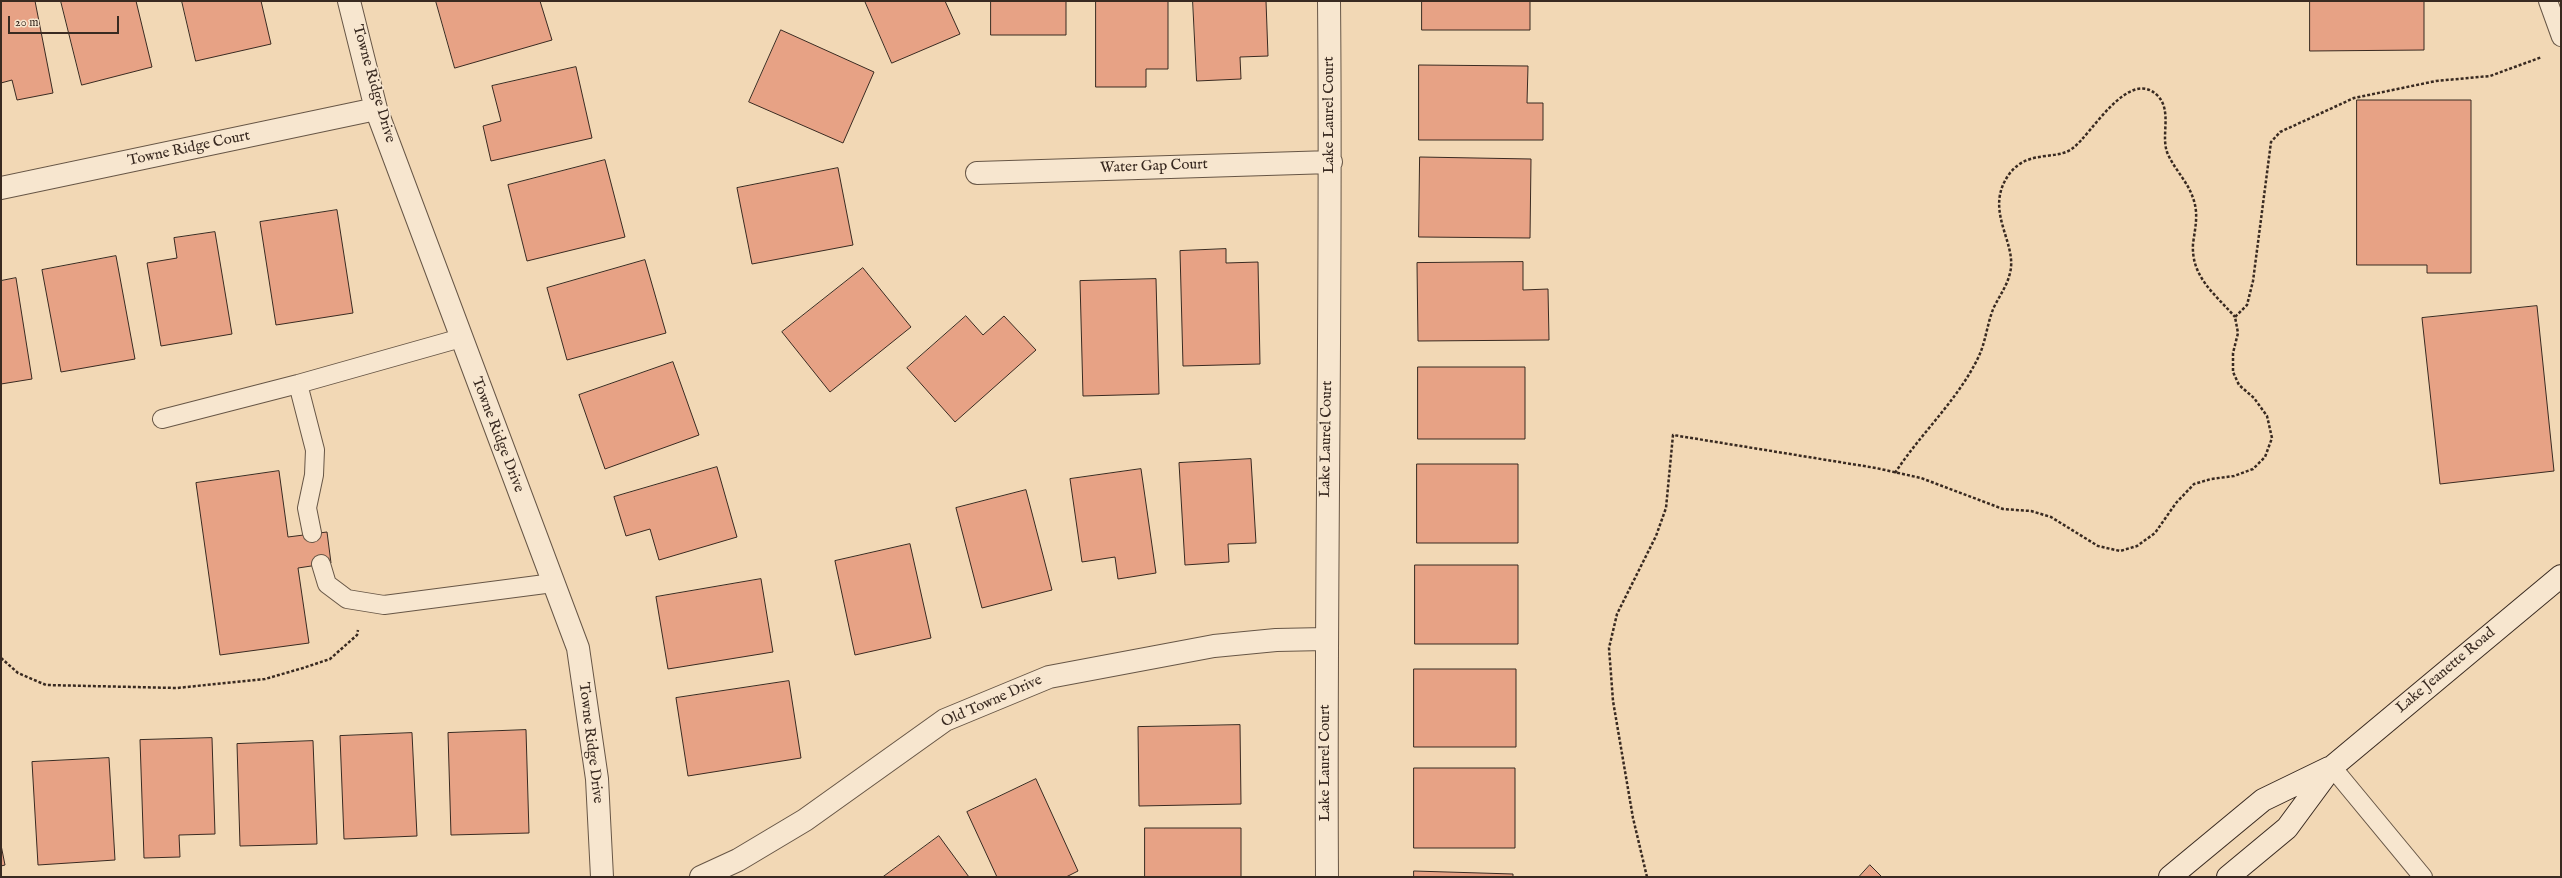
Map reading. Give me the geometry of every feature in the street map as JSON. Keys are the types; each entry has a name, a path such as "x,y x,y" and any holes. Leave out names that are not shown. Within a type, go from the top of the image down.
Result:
{"street":[{"name":"Towne Ridge Drive","path":"350,1 376,109 578,648 597,779 602,877"},
{"name":"Lake Laurel Court","path":"1327,877 1325,640 1331,162 1329,1"},
{"name":"Towne Ridge Court","path":"1,188 376,109"},
{"name":"Water Gap Court","path":"977,173 1331,162"},
{"name":"Lake Jeanette Road","path":"2228,877 2287,828 2332,767 2561,576"},
{"name":"Old Towne Drive","path":"701,877 738,860 805,820 945,720 1049,677 1214,646 1276,640 1325,640"},
{"name":"Lake Jeanette Road","path":"2170,877 2263,800 2332,767"}],"lane":[{"path":"2548,1 2561,37"},
{"path":"162,419 298,384 461,338"},
{"path":"298,384 315,450 314,474 307,508 312,533"},
{"path":"321,564 327,584 347,599 384,605 553,583"},
{"path":"2332,767 2423,877"}],"path":[{"path":"2235,317 2247,305 2253,281 2271,142 2280,132 2354,98 2436,81 2490,76 2547,55"},
{"path":"1647,877 1633,818 1614,708 1609,648 1617,614 1656,536 1666,508 1673,435 1921,478 2003,509 2030,511 2051,517 2098,546 2120,551 2137,546 2155,533 2176,503 2194,484 2211,479 2234,476 2253,469 2265,457 2272,438 2267,416 2254,398 2239,385 2234,372 2233,353 2238,333 2235,317 2196,272 2193,246 2197,214 2193,197 2167,152 2165,108 2158,97 2149,91 2138,90 2126,94 2115,101 2072,150 2022,162 2011,173 2002,189 2000,202 2001,223 2011,270 2005,289 1994,308 1978,358 1940,416 1910,450 1895,473"},
{"path":"1,658 18,673 46,686 177,688 265,679 330,659 357,635 368,603"}],"building":[{"path":"1,1 35,1 53,93 17,100 12,80 1,83"},
{"path":"61,1 136,1 152,67 82,85"},
{"path":"182,1 261,1 271,44 196,61"},
{"path":"436,1 540,1 552,40 455,68"},
{"path":"865,1 945,1 960,34 892,63"},
{"path":"991,1 1066,1 1066,35 991,35"},
{"path":"1096,1 1168,1 1168,69 1146,69 1146,87 1096,87"},
{"path":"1193,1 1266,1 1268,56 1240,57 1241,79 1197,81"},
{"path":"1422,1 1530,1 1530,30 1422,30"},
{"path":"2310,1 2424,1 2424,50 2310,51"},
{"path":"781,30 874,72 843,143 749,102"},
{"path":"1419,65 1528,66 1527,103 1543,103 1543,140 1419,140"},
{"path":"576,67 592,138 491,161 483,126 501,121 492,86"},
{"path":"2357,100 2471,100 2471,273 2427,273 2427,265 2357,265"},
{"path":"1420,157 1531,159 1530,238 1419,237"},
{"path":"605,160 625,237 527,261 508,185"},
{"path":"838,168 853,245 752,264 737,188"},
{"path":"337,210 353,313 276,325 260,222"},
{"path":"215,232 232,334 161,346 147,263 177,258 174,238"},
{"path":"1226,249 1226,263 1258,262 1260,364 1183,366 1180,251"},
{"path":"116,256 135,359 61,372 42,270"},
{"path":"645,260 666,333 567,360 547,288"},
{"path":"1523,262 1523,290 1548,289 1549,340 1418,341 1417,263"},
{"path":"863,268 911,327 830,392 782,332"},
{"path":"16,278 32,379 1,384 1,281"},
{"path":"1156,279 1159,394 1083,396 1080,281"},
{"path":"2537,306 2554,471 2440,484 2422,318"},
{"path":"966,316 983,335 1004,316 1036,350 955,422 907,368"},
{"path":"673,362 699,435 605,469 579,395"},
{"path":"1418,367 1525,367 1525,439 1418,439"},
{"path":"1251,459 1256,543 1228,544 1229,562 1185,565 1179,463"},
{"path":"1417,464 1518,464 1518,543 1417,543"},
{"path":"717,467 737,537 659,560 650,529 626,536 614,497"},
{"path":"1141,469 1156,573 1118,579 1115,557 1082,562 1070,479"},
{"path":"279,471 288,537 327,532 331,563 298,568 309,643 220,655 196,483"},
{"path":"1026,490 1052,590 982,608 956,508"},
{"path":"910,544 931,638 855,655 835,561"},
{"path":"1415,565 1518,565 1518,644 1415,644"},
{"path":"761,579 773,652 668,669 656,597"},
{"path":"1414,669 1516,669 1516,747 1414,747"},
{"path":"789,681 801,758 688,776 676,698"},
{"path":"1240,725 1241,804 1139,806 1138,727"},
{"path":"526,730 529,833 451,835 448,733"},
{"path":"412,733 417,836 344,839 340,736"},
{"path":"212,738 215,834 179,835 180,857 144,858 140,740"},
{"path":"313,741 317,844 240,846 237,744"},
{"path":"109,758 115,860 38,865 32,762"},
{"path":"1414,768 1515,768 1515,848 1414,848"},
{"path":"1036,779 1078,871 1066,877 997,877 967,812"},
{"path":"1145,828 1241,828 1241,877 1145,877"},
{"path":"939,836 969,877 883,877"},
{"path":"1,845 5,865 1,866"},
{"path":"1870,865 1882,877 1859,877"},
{"path":"1414,871 1513,874 1513,877 1414,877"}]}
